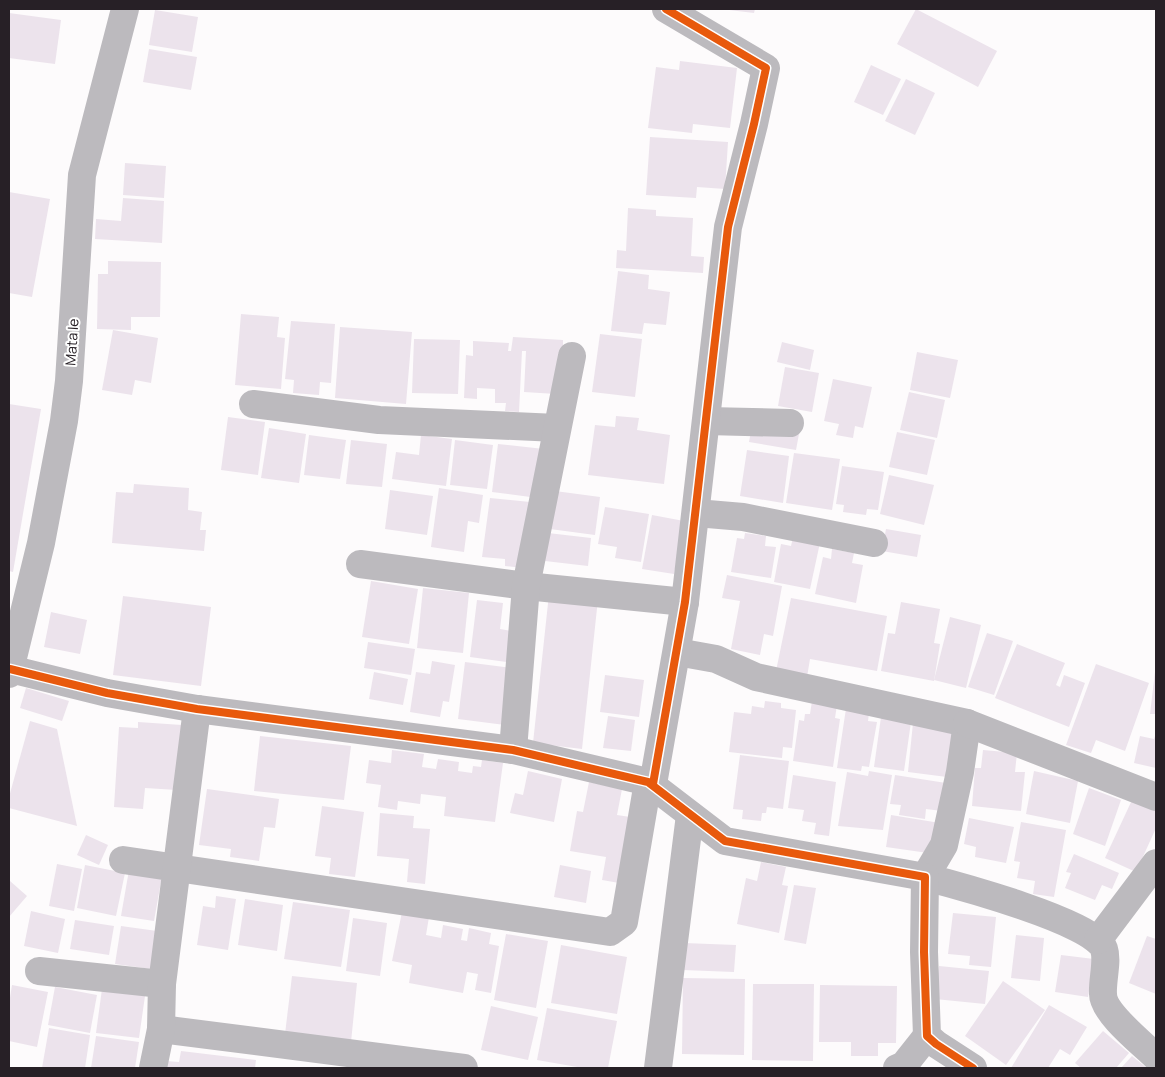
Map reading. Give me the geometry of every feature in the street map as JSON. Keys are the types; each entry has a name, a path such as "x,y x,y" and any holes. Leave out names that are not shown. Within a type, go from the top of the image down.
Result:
{"street":[{"name":"Mata Ie","path":"10,671 19,591 41,543 64,421 69,381 82,175 122,9"},
{"path":"658,1068 664,793 685,602 699,514 710,421 728,227 766,68 666,9"},
{"path":"512,750 526,586 572,356"},
{"path":"253,404 379,420 557,428"},
{"path":"710,421 790,423"},
{"path":"699,514 743,517 874,543"},
{"path":"360,564 526,586 685,602"},
{"path":"681,652 716,659 756,677 967,723 1156,797"},
{"path":"10,671 107,693 197,710 512,750 664,793 725,841 926,877 997,896 1075,926 1098,940 1104,949 1103,997 1110,1011 1156,1057"},
{"path":"153,1068 161,1028 162,984 197,710"},
{"path":"967,723 960,772 944,845 926,877 924,952 928,1036 936,1044 972,1068"},
{"path":"123,860 610,932 624,922 664,793"},
{"path":"1098,940 1156,863"},
{"path":"39,971 162,984"},
{"path":"161,1028 464,1068"},
{"path":"897,1068 904,1065 928,1036"}],"building":[{"path":"721,9 755,9 754,13"},
{"path":"916,9 997,51 978,87 897,44"},
{"path":"155,10 198,17 192,52 149,45"},
{"path":"9,13 61,20 55,64 9,58"},
{"path":"149,49 197,57 191,90 143,82"},
{"path":"680,61 737,68 730,128 693,124 692,133 648,128 656,67 679,70"},
{"path":"871,65 901,79 883,115 854,102"},
{"path":"906,79 935,93 915,135 885,121"},
{"path":"650,137 728,142 725,189 697,187 696,198 646,195"},
{"path":"125,163 166,166 164,198 123,195"},
{"path":"9,192 50,199 32,297 9,293"},
{"path":"123,198 164,201 162,243 95,239 96,219 121,221"},
{"path":"628,208 656,210 656,216 693,218 691,256 704,257 703,273 616,268 617,250 626,251"},
{"path":"108,261 161,262 160,317 131,317 131,330 97,329 98,274 108,274"},
{"path":"618,271 649,275 648,289 670,292 666,325 644,323 642,334 611,331"},
{"path":"241,314 279,317 277,337 285,338 281,389 235,385"},
{"path":"291,321 335,324 331,383 320,382 319,395 293,393 294,380 285,379"},
{"path":"340,327 412,332 406,404 335,398"},
{"path":"113,330 158,338 151,383 135,380 132,395 102,390"},
{"path":"600,334 642,339 635,397 592,392"},
{"path":"513,337 563,340 563,353 558,353 556,394 524,392 526,351 522,351 519,412 505,411 506,403 495,403 495,389 477,388 477,399 464,398 466,355 473,356 473,341 509,343 508,351 511,351"},
{"path":"414,339 460,340 458,394 412,393"},
{"path":"782,342 814,350 810,370 777,362"},
{"path":"917,352 958,360 950,398 910,390"},
{"path":"785,367 819,373 812,412 778,406"},
{"path":"833,379 872,387 863,428 855,426 853,438 836,435 839,424 824,421"},
{"path":"909,392 945,400 937,438 900,430"},
{"path":"9,404 41,409 13,572 9,571"},
{"path":"616,416 639,418 637,430 670,435 664,484 588,475 595,425 615,427"},
{"path":"228,417 265,422 258,475 221,470"},
{"path":"752,426 799,434 796,450 749,442"},
{"path":"269,428 306,434 299,483 261,478"},
{"path":"897,432 935,440 927,475 889,467"},
{"path":"309,435 346,440 340,479 304,475"},
{"path":"421,435 452,439 446,486 392,479 396,452 419,455"},
{"path":"351,440 387,444 382,487 346,484"},
{"path":"455,440 493,445 487,489 450,485"},
{"path":"498,444 544,449 538,498 492,492"},
{"path":"747,450 789,456 783,503 740,496"},
{"path":"794,453 840,459 832,510 786,503"},
{"path":"842,466 884,472 878,510 867,509 866,515 843,512 844,505 836,504"},
{"path":"889,475 934,485 924,525 880,514"},
{"path":"134,484 189,488 188,510 202,512 200,530 206,530 204,551 112,543 116,492 133,493"},
{"path":"439,488 483,495 479,523 468,521 464,552 431,547"},
{"path":"390,490 433,496 427,535 385,529"},
{"path":"555,491 600,497 595,535 550,529"},
{"path":"490,498 530,502 523,568 505,566 505,559 482,557"},
{"path":"605,507 649,514 641,562 615,558 617,547 598,544"},
{"path":"652,515 684,521 674,574 642,569"},
{"path":"886,529 921,535 917,557 882,551"},
{"path":"548,533 591,538 588,566 545,561"},
{"path":"745,533 766,536 765,546 776,547 771,578 731,572 737,538 744,539"},
{"path":"794,533 821,538 810,589 774,582 781,544 791,546"},
{"path":"832,549 854,553 852,563 863,565 856,603 815,594 823,557 831,559"},
{"path":"727,575 782,586 773,636 764,634 760,655 731,649 740,601 722,598"},
{"path":"371,581 418,589 409,644 362,637"},
{"path":"423,588 469,593 463,653 417,648"},
{"path":"549,594 598,599 582,749 533,743"},
{"path":"123,596 211,607 201,686 113,675"},
{"path":"791,598 887,616 877,671 810,659 807,677 776,671"},
{"path":"477,600 503,603 500,629 518,632 514,663 470,657"},
{"path":"901,602 940,609 934,643 940,644 934,681 881,671 888,633 895,634"},
{"path":"51,612 87,620 80,654 44,647"},
{"path":"950,617 981,625 966,688 934,680"},
{"path":"987,633 1013,641 994,695 968,687"},
{"path":"368,642 415,649 411,675 364,668"},
{"path":"1017,644 1065,663 1056,685 1060,687 1064,675 1085,683 1069,727 995,698"},
{"path":"432,661 455,665 449,702 443,701 440,717 410,712 416,672 430,674"},
{"path":"465,662 513,668 505,725 458,719"},
{"path":"1096,664 1149,683 1125,751 1096,740 1091,753 1066,745"},
{"path":"374,672 408,679 403,705 369,699"},
{"path":"1155,672 1156,714 1150,714"},
{"path":"605,675 644,680 639,717 600,712"},
{"path":"26,688 69,701 62,721 20,708"},
{"path":"765,701 781,703 781,708 796,710 792,748 783,747 782,758 729,752 734,712 751,714 752,706 764,708"},
{"path":"812,701 837,705 835,718 840,719 833,767 793,761 799,720 804,721 805,714 810,714"},
{"path":"847,702 870,706 868,721 877,722 869,767 862,766 861,771 837,768"},
{"path":"882,710 912,715 904,771 874,767"},
{"path":"608,716 635,720 631,751 603,748"},
{"path":"30,721 57,729 77,826 9,808 9,797"},
{"path":"138,722 182,725 177,790 145,788 143,809 114,807 119,727 138,728"},
{"path":"913,723 953,727 947,777 908,772"},
{"path":"1156,733 1156,768 1134,763 1140,736 1154,739"},
{"path":"260,736 351,746 344,800 254,791"},
{"path":"392,750 424,754 422,767 436,769 438,759 459,762 458,771 472,773 473,766 481,767 482,760 503,763 495,822 444,816 446,797 421,794 420,804 398,801 397,810 378,807 381,785 366,783 369,760 391,763"},
{"path":"983,750 1017,753 1015,772 1025,772 1021,811 972,806 975,768 981,768"},
{"path":"740,755 789,761 783,809 767,807 766,813 762,813 761,821 742,819 743,810 733,809"},
{"path":"528,771 562,779 554,822 510,813 515,793 523,795"},
{"path":"869,771 892,775 883,830 838,826 847,772 868,776"},
{"path":"1034,771 1078,781 1070,823 1026,814"},
{"path":"793,775 836,782 829,836 814,834 816,823 802,821 804,810 788,808"},
{"path":"895,775 946,783 942,811 926,809 925,819 899,815 901,805 890,804"},
{"path":"589,782 622,789 617,815 637,818 625,884 602,880 606,857 570,851 577,811 583,812"},
{"path":"1089,788 1121,800 1105,846 1073,834"},
{"path":"207,789 279,799 275,828 264,827 259,861 230,857 231,849 199,845"},
{"path":"1132,800 1156,811 1156,828 1136,872 1105,858"},
{"path":"322,806 364,812 355,877 329,874 331,858 315,856"},
{"path":"380,813 414,816 413,828 430,829 425,884 407,882 409,859 377,856"},
{"path":"891,815 940,823 935,854 886,847"},
{"path":"969,818 1014,827 1006,863 975,857 976,847 964,844"},
{"path":"1021,822 1066,830 1054,897 1033,894 1035,881 1017,878 1020,862 1014,861"},
{"path":"86,835 108,845 99,865 77,855"},
{"path":"1074,854 1119,873 1112,889 1102,885 1095,900 1065,888 1071,873 1066,872"},
{"path":"761,862 786,867 782,885 788,886 779,933 737,924 746,878 757,881"},
{"path":"57,864 82,869 74,911 49,906"},
{"path":"85,865 125,873 116,916 77,908"},
{"path":"560,865 591,871 586,903 554,897"},
{"path":"129,870 162,876 154,921 121,916"},
{"path":"10,881 27,896 9,917 9,883"},
{"path":"794,885 816,888 806,944 784,940"},
{"path":"216,896 236,899 228,950 197,945 203,906 215,908"},
{"path":"245,899 283,905 277,951 238,945"},
{"path":"293,902 350,910 341,967 284,959"},
{"path":"31,911 65,919 58,953 24,946"},
{"path":"402,912 429,917 426,935 441,938 443,925 463,929 461,940 467,941 469,928 491,933 489,944 499,946 491,993 475,990 478,974 467,972 463,993 409,983 412,965 392,961"},
{"path":"953,913 996,917 991,967 969,965 970,956 948,954"},
{"path":"353,918 387,923 380,976 346,971"},
{"path":"75,920 114,926 109,955 70,949"},
{"path":"121,926 157,931 151,969 115,964"},
{"path":"506,934 548,941 536,1008 494,1000"},
{"path":"1016,935 1044,938 1040,981 1011,978"},
{"path":"1147,936 1156,939 1156,994 1129,983"},
{"path":"684,943 736,945 734,972 683,970"},
{"path":"561,945 627,957 617,1014 551,1003"},
{"path":"1061,955 1094,959 1088,997 1055,992"},
{"path":"939,966 989,971 985,1004 935,999"},
{"path":"292,976 357,983 351,1042 285,1034"},
{"path":"683,978 745,979 744,1055 682,1054"},
{"path":"1003,981 1045,1010 1006,1065 965,1036"},
{"path":"753,984 814,984 813,1061 752,1060"},
{"path":"12,985 48,992 37,1047 9,1041 9,1004"},
{"path":"820,985 897,986 896,1043 878,1043 878,1056 851,1056 851,1042 819,1042"},
{"path":"55,987 97,995 90,1033 48,1025"},
{"path":"102,989 145,996 139,1038 96,1033"},
{"path":"1049,1005 1087,1027 1070,1055 1060,1049 1048,1068 1011,1068"},
{"path":"491,1006 538,1017 528,1060 481,1050"},
{"path":"547,1008 617,1021 608,1068 583,1068 537,1060"},
{"path":"49,1028 90,1035 85,1068 42,1068"},
{"path":"1103,1031 1129,1053 1116,1068 1081,1068 1075,1063"},
{"path":"96,1036 139,1042 135,1068 91,1068"},
{"path":"181,1051 256,1060 255,1068 165,1068 166,1061 179,1062"},
{"path":"1132,1056 1147,1068 1121,1068"}],"cycle path":[{"path":"653,784 685,602 728,227 766,68 666,9"},
{"path":"10,669 107,693 197,709 513,750 648,782 725,841 925,877 924,952 927,1036 973,1068"}]}
